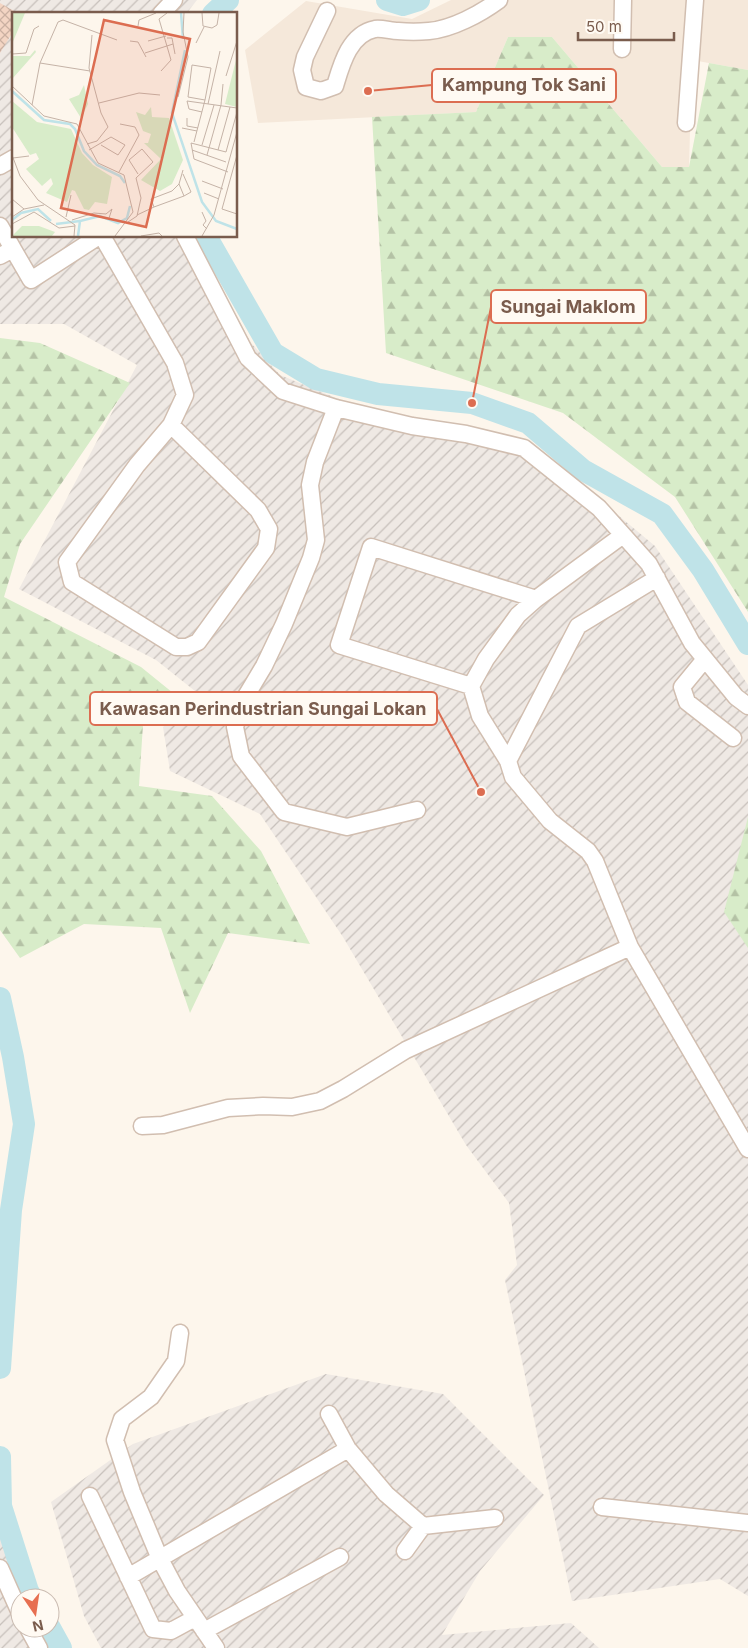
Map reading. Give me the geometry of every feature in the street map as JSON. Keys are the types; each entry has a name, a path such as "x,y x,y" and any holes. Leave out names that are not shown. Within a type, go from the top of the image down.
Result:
{"street":[{"path":"163,12 176,0"},
{"path":"172,12 176,0"},
{"path":"327,11 302,70 306,87 321,92 335,86 346,53 358,37 375,29 398,32 431,31 462,22 489,8 499,0"},
{"path":"622,49 623,0"},
{"path":"686,123 695,0"},
{"path":"0,166 12,159"},
{"path":"0,226 6,253 31,280 98,238"},
{"path":"102,238 175,363 185,395 171,426 137,466 66,562 72,582 176,647 187,647 198,642 266,548 269,528 258,510 171,426"},
{"path":"186,238 248,358 284,391 336,408 412,426 466,434 524,448 600,508 649,564 692,643 736,697 748,706"},
{"path":"336,408 315,462 310,485 316,540 311,558 284,624 264,666 243,701 235,727 240,756 284,812 347,827 417,810"},
{"path":"623,535 536,599 518,615 486,659 471,686 480,716 508,761 513,777 550,821 588,851 595,861 630,947 748,1149"},
{"path":"471,686 339,645 371,547 536,599"},
{"path":"508,761 578,626 657,578"},
{"path":"705,659 682,687 684,695 687,702 732,738"},
{"path":"142,1126 163,1124 228,1108 263,1106 292,1108 320,1101 343,1090 413,1047 630,947"},
{"path":"180,1333 176,1361 151,1397 122,1419 115,1440 132,1492 160,1559 177,1591 216,1648"},
{"path":"328,1414 348,1449 386,1494 423,1526 495,1518"},
{"path":"128,1577 348,1449"},
{"path":"90,1496 152,1629 171,1631 200,1624 340,1558"},
{"path":"602,1507 748,1522"},
{"path":"405,1552 423,1526"},
{"path":"0,1568 10,1590"}],"shaded area":[{"path":"0,0 197,0 188,12 12,12 12,238 194,238 251,343 280,375 358,407 528,440 655,546 748,685 748,1596 720,1579 572,1601 505,1280 517,1265 509,1203 466,1145 343,937 260,814 170,771 163,727 200,695 156,660 19,589 137,365 64,324 0,324"},
{"path":"451,0 748,0 748,70 692,60 689,167 662,167 552,37 508,37 476,112 258,123 245,50 306,1 412,19"},
{"path":"326,1374 443,1394 544,1495 480,1571 442,1635 571,1623 599,1648 101,1648 84,1616 51,1502 133,1444"},
{"path":"0,1525 28,1588 10,1588 10,1638 52,1638 56,1648 0,1648"}],"green space":[{"path":"508,37 552,37 662,167 689,167 709,63 748,70 748,612 675,497 563,413 386,353 372,117 476,112"},
{"path":"0,338 40,343 130,383 20,544 4,597 141,667 178,697 144,709 139,786 212,796 261,851 310,944 228,933 190,1013 161,928 84,924 20,958 0,930"},
{"path":"748,817 748,948 724,912"}],"building":[{"path":"0,3 14,12 12,12 12,33 0,53"}],"waterway":[{"path":"215,12 228,0"},
{"path":"387,0 403,5 419,0"},
{"path":"207,238 273,353 316,379 378,394 472,403 528,423 583,470 662,514 703,570 748,644"},
{"path":"0,998 13,1057 24,1124 11,1210 0,1368"},
{"path":"0,1457 1,1506 27,1588"},
{"path":"56,1638 61,1648"}],"place":[{"name":"Kampung Tok Sani","path":"368,91"},
{"name":"Sungai Maklom","path":"472,403"},
{"name":"Kawasan Perindustrian Sungai Lokan","path":"481,792"}]}
